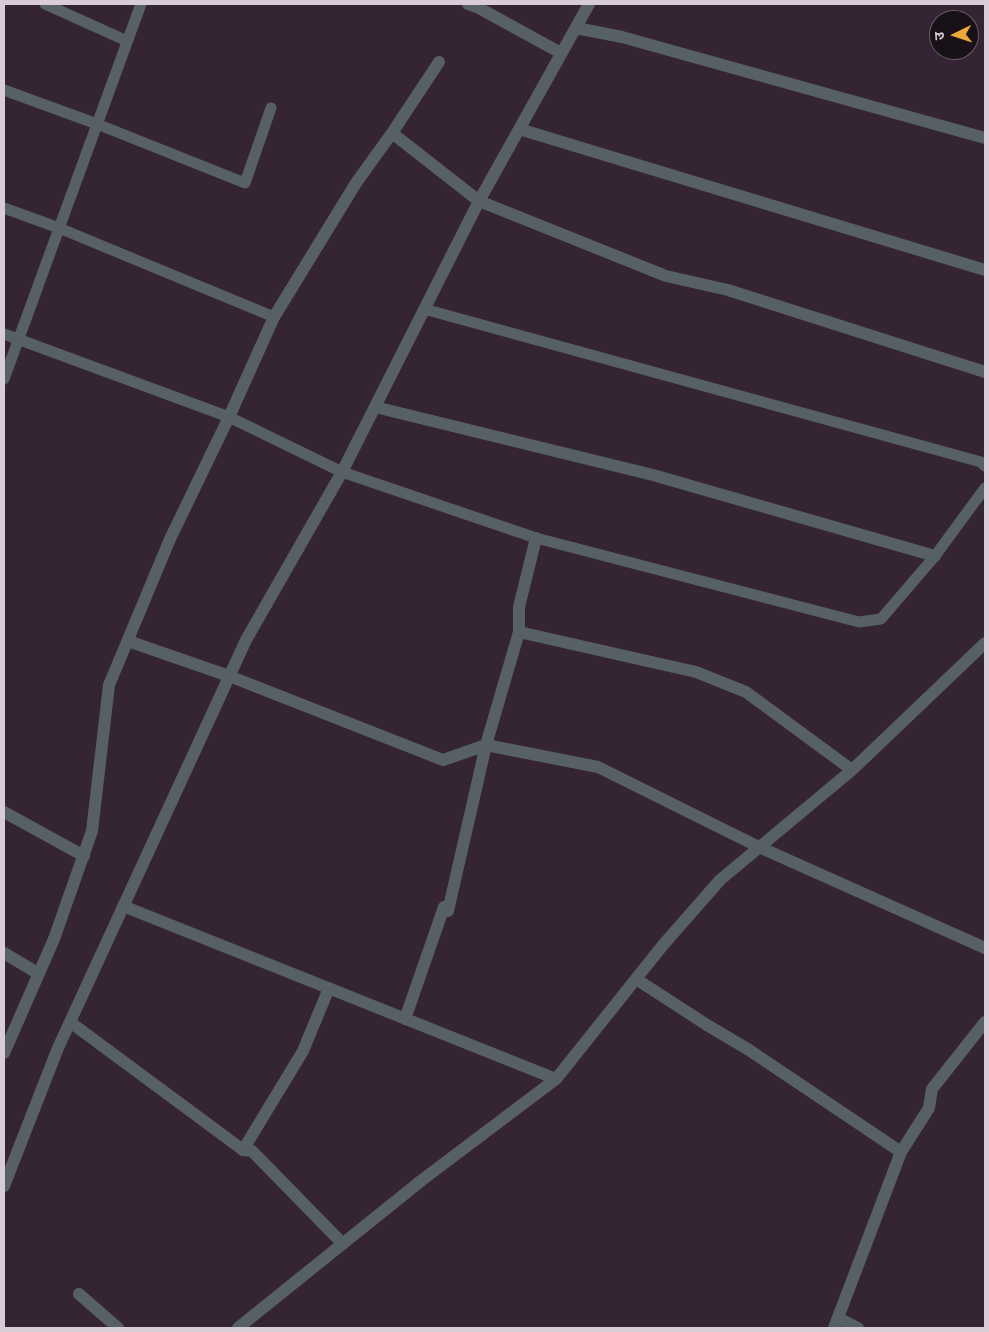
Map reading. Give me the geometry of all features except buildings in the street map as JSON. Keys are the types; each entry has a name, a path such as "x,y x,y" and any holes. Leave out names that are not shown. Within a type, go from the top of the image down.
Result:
{"street":[{"path":"4,1186 58,1048 246,640 342,472 479,201 589,4"},
{"path":"474,5 561,53"},
{"path":"576,28 622,37 985,138"},
{"path":"4,1053 54,939 84,856 92,831 110,685 170,539 229,417 274,317 356,183 440,62"},
{"path":"519,129 985,270"},
{"path":"392,133 479,201 666,276 728,290 985,372"},
{"path":"375,408 652,475 935,556"},
{"path":"405,1019 444,907 448,911 486,745 519,632 519,607 536,538"},
{"path":"519,632 696,672 746,692 852,770"},
{"path":"128,641 229,676 443,760 486,745 598,768 759,847 985,948"},
{"path":"238,1328 422,1180 556,1080 663,945 720,880 852,770 985,643"},
{"path":"4,812 84,856"},
{"path":"123,906 556,1080"},
{"path":"4,953 38,974"},
{"path":"636,979 749,1050 900,1152"},
{"path":"244,1150 303,1050 329,988"},
{"path":"70,1022 244,1150 252,1151 343,1244"},
{"path":"858,1328 836,1323 900,1152 929,1108 932,1089 985,1022"},
{"path":"79,1294 118,1328"}],"lane":[{"path":"44,4 127,41"},
{"path":"4,379 141,4"},
{"path":"4,90 97,124 245,183 271,108"},
{"path":"4,208 59,228 274,317"},
{"path":"424,309 981,462 985,466"},
{"path":"4,334 229,417 342,472 536,538 859,622 881,619 935,556 985,488"}]}
